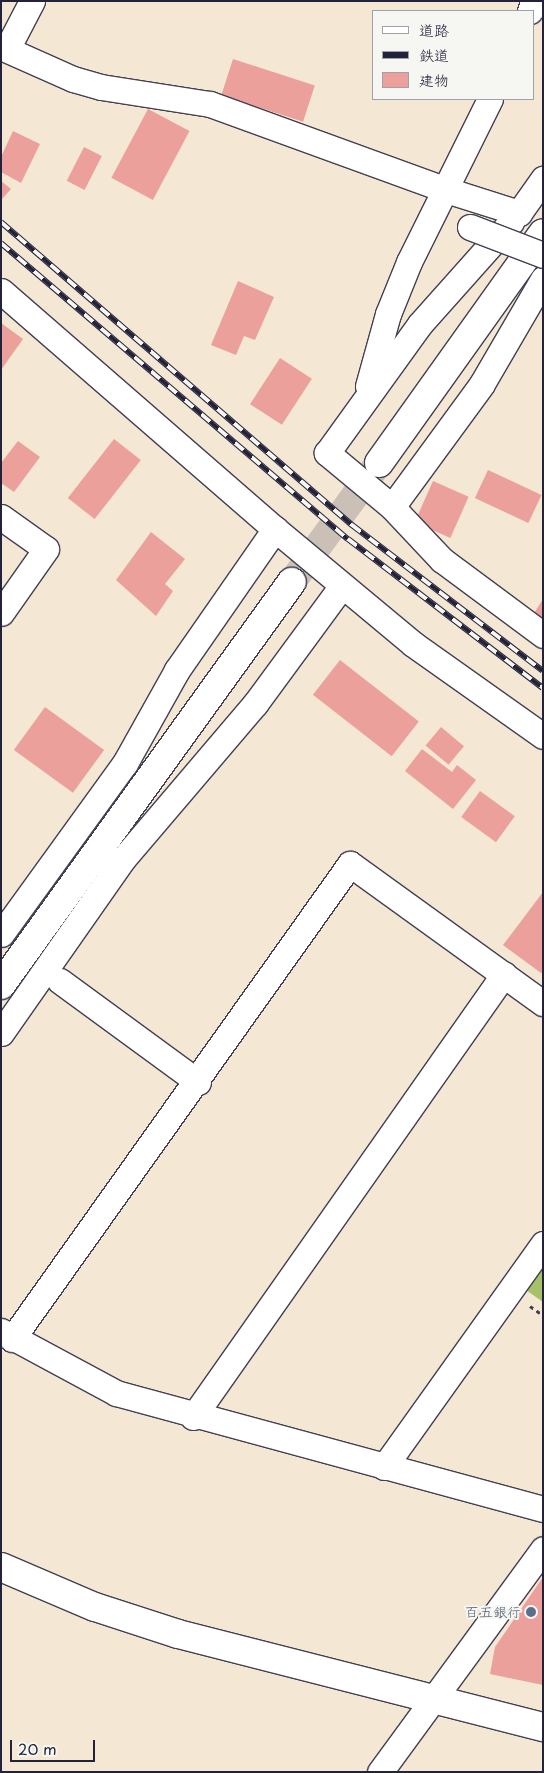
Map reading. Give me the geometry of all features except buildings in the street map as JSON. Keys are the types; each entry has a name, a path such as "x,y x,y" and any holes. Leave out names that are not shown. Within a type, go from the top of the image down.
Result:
{"street":[{"path":"32,1 4,48 73,79 101,87 210,104 443,189 519,213"},
{"path":"364,402 388,314 443,189 489,100"},
{"path":"543,179 519,213 420,324 327,454 392,507 442,560 543,635"},
{"path":"470,227 543,256"},
{"path":"379,463 543,233"},
{"path":"392,507 482,384 543,279"},
{"path":"1,291 341,587 413,644 543,736"},
{"path":"1,517 46,549 1,613"},
{"path":"1,934 125,763 177,670 275,529"},
{"path":"1,984 292,582"},
{"path":"1,1034 123,859 255,704 341,587"},
{"path":"543,1003 350,864 198,1082 7,1335 116,1393 193,1416 543,1509"},
{"path":"193,1416 504,974"},
{"path":"60,981 198,1082"},
{"path":"384,1466 543,1244"},
{"path":"380,1772 543,1549"},
{"path":"1,1567 95,1607 178,1634 543,1727"}],"green space":[{"path":"543,1266 543,1302 526,1290"}],"tunnel":[{"path":"292,582 378,464"}],"railway":[{"path":"1,222 352,525 543,671"},
{"path":"1,243 348,539 543,688"}],"place":[{"name":"百五銀行","path":"531,1612"}]}
